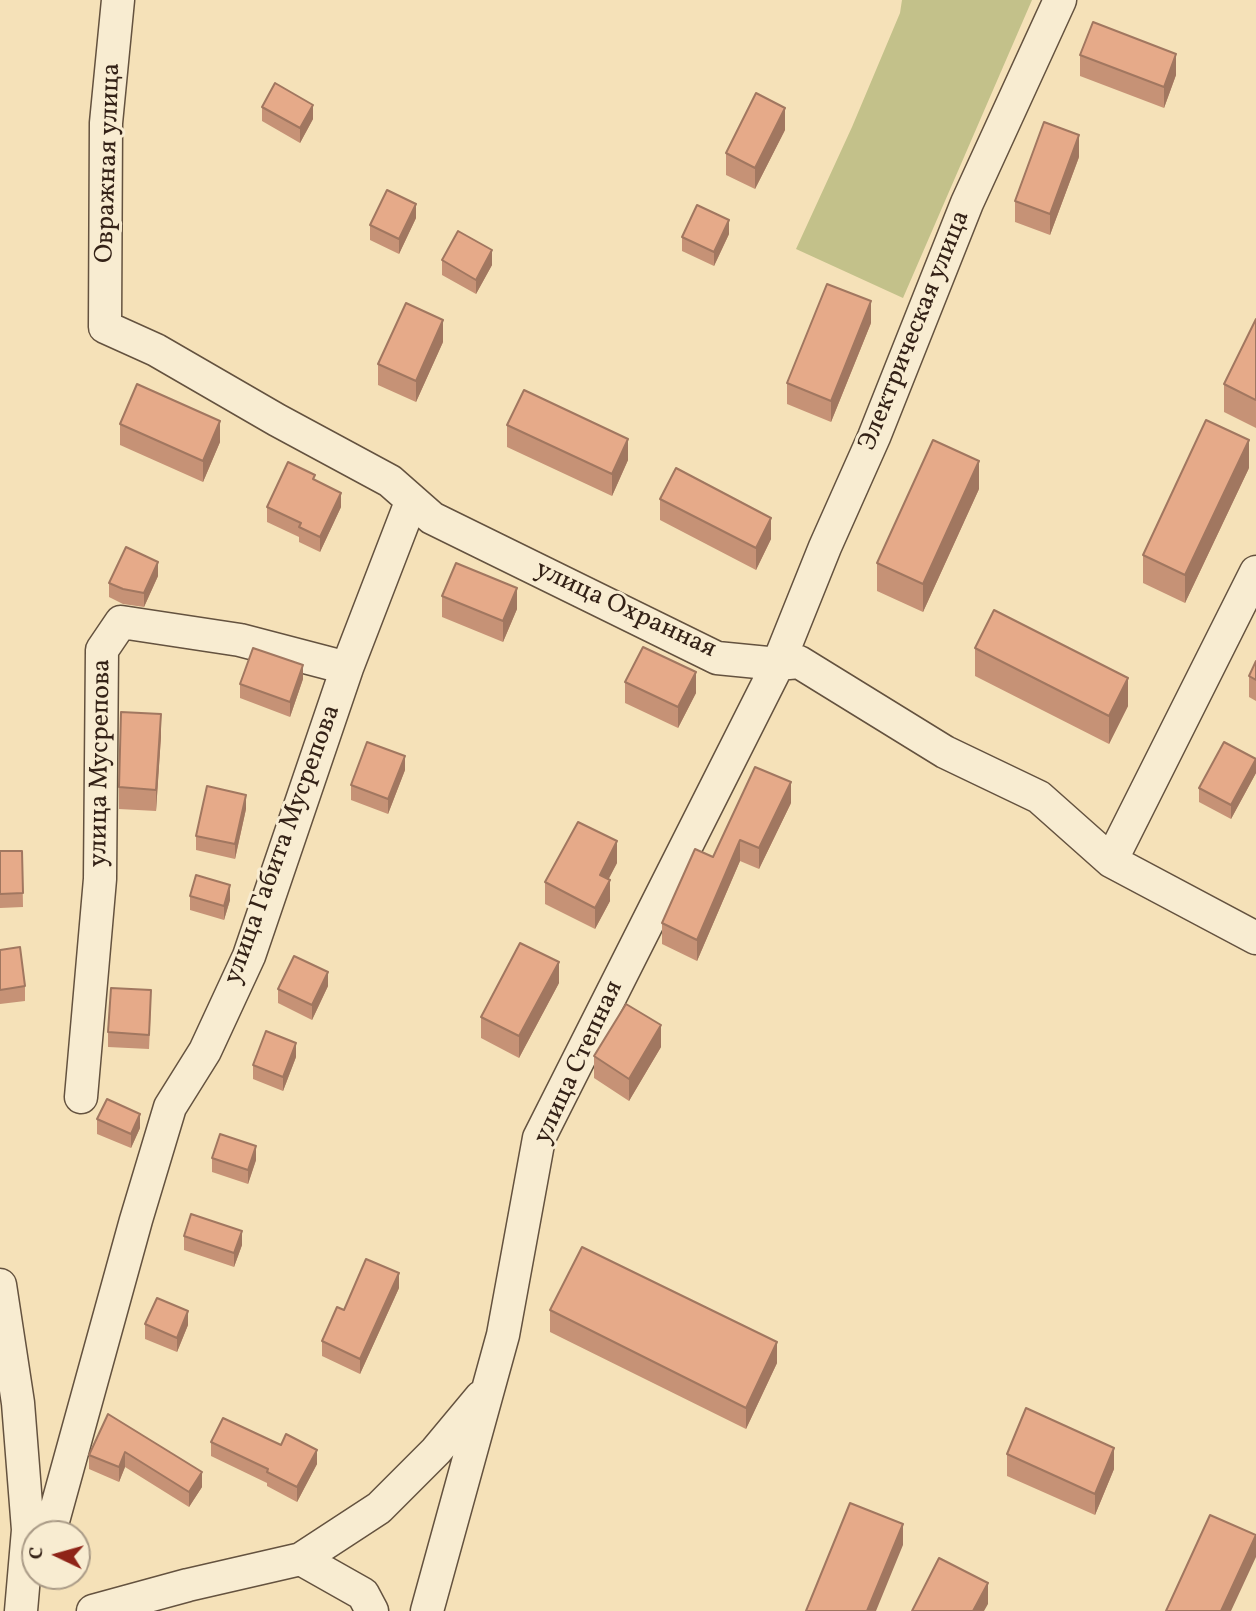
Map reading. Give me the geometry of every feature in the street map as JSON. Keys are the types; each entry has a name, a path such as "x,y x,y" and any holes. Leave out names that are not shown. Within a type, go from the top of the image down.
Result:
{"street":[{"name":"Овражная улица","path":"105,327 106,124 118,0"},
{"name":"Электрическая улица","path":"778,664 825,547 874,438 967,203 1060,0"},
{"name":"улица Охранная","path":"105,327 156,349 276,420 390,481 432,518 716,658 778,664 799,662 945,752 1039,797 1111,861 1256,938"},
{"name":"улица Габита Мусрепова","path":"53,1520 170,1107 205,1051 249,956 347,668 411,502"},
{"path":"1111,861 1256,572"},
{"name":"улица Мусрепова","path":"81,1097 100,879 102,650 121,622 240,640 347,668"},
{"name":"улица Степная","path":"427,1611 513,1289 539,1138 778,664"},
{"path":"0,1285 18,1403 27,1520"},
{"path":"93,1611 188,1585 301,1559 379,1508 436,1451 488,1389"},
{"path":"301,1559 363,1594 372,1611"},
{"path":"21,1611 23,1590"}],"shaded area":[{"path":"902,0 1032,0 903,298 796,249 852,127 900,13"}],"building":[{"path":"1093,22 1176,54 1164,87 1080,55"},
{"path":"275,83 313,105 300,128 262,107"},
{"path":"756,93 785,108 755,168 726,153"},
{"path":"1044,122 1079,135 1050,214 1015,201"},
{"path":"387,190 416,204 399,239 370,225"},
{"path":"697,205 729,220 714,252 682,237"},
{"path":"458,231 492,250 476,280 442,260"},
{"path":"827,284 871,301 831,401 787,383"},
{"path":"406,303 443,320 416,381 378,364"},
{"path":"1256,319 1256,400 1224,384"},
{"path":"137,384 220,421 203,461 120,424"},
{"path":"524,390 628,439 612,474 507,425"},
{"path":"1206,420 1249,440 1185,575 1143,555"},
{"path":"933,440 979,461 923,584 877,563"},
{"path":"288,462 315,475 313,479 341,493 320,537 299,527 301,523 267,507"},
{"path":"676,468 771,518 756,548 660,499"},
{"path":"126,547 158,562 144,593 109,583"},
{"path":"456,563 517,588 503,621 442,596"},
{"path":"994,610 1128,678 1109,716 975,648"},
{"path":"643,647 696,672 678,707 625,682"},
{"path":"253,648 303,665 290,702 240,684"},
{"path":"1256,661 1256,680 1249,676"},
{"path":"121,712 161,714 156,790 119,787"},
{"path":"367,742 405,756 388,799 351,785"},
{"path":"1224,742 1256,759 1231,805 1199,788"},
{"path":"755,767 791,782 759,848 740,840 697,940 662,923 695,849 713,857"},
{"path":"207,786 246,795 235,844 196,836"},
{"path":"578,822 617,841 600,875 610,880 595,908 545,882"},
{"path":"0,851 22,851 23,893 0,894"},
{"path":"196,875 230,885 224,906 190,896"},
{"path":"520,943 559,962 519,1036 481,1017"},
{"path":"20,947 25,986 0,990 0,950"},
{"path":"294,956 328,972 312,1005 278,989"},
{"path":"111,988 151,990 149,1035 108,1032"},
{"path":"626,1004 661,1025 629,1079 594,1056"},
{"path":"266,1031 296,1043 283,1077 253,1065"},
{"path":"107,1099 140,1114 131,1134 97,1119"},
{"path":"220,1134 256,1146 248,1170 212,1158"},
{"path":"191,1214 242,1231 234,1253 184,1236"},
{"path":"582,1247 777,1342 746,1408 550,1310"},
{"path":"366,1259 399,1273 360,1359 322,1341 337,1307 344,1310"},
{"path":"157,1298 188,1311 177,1338 145,1324"},
{"path":"1026,1408 1114,1448 1095,1494 1007,1454"},
{"path":"108,1414 202,1472 189,1492 125,1452 119,1467 89,1455"},
{"path":"223,1418 281,1445 286,1434 317,1450 297,1487 267,1472 268,1469 211,1442"},
{"path":"850,1503 903,1524 867,1611 806,1611"},
{"path":"1210,1515 1256,1535 1221,1611 1166,1611"},
{"path":"939,1558 988,1583 973,1611 912,1611"}]}
